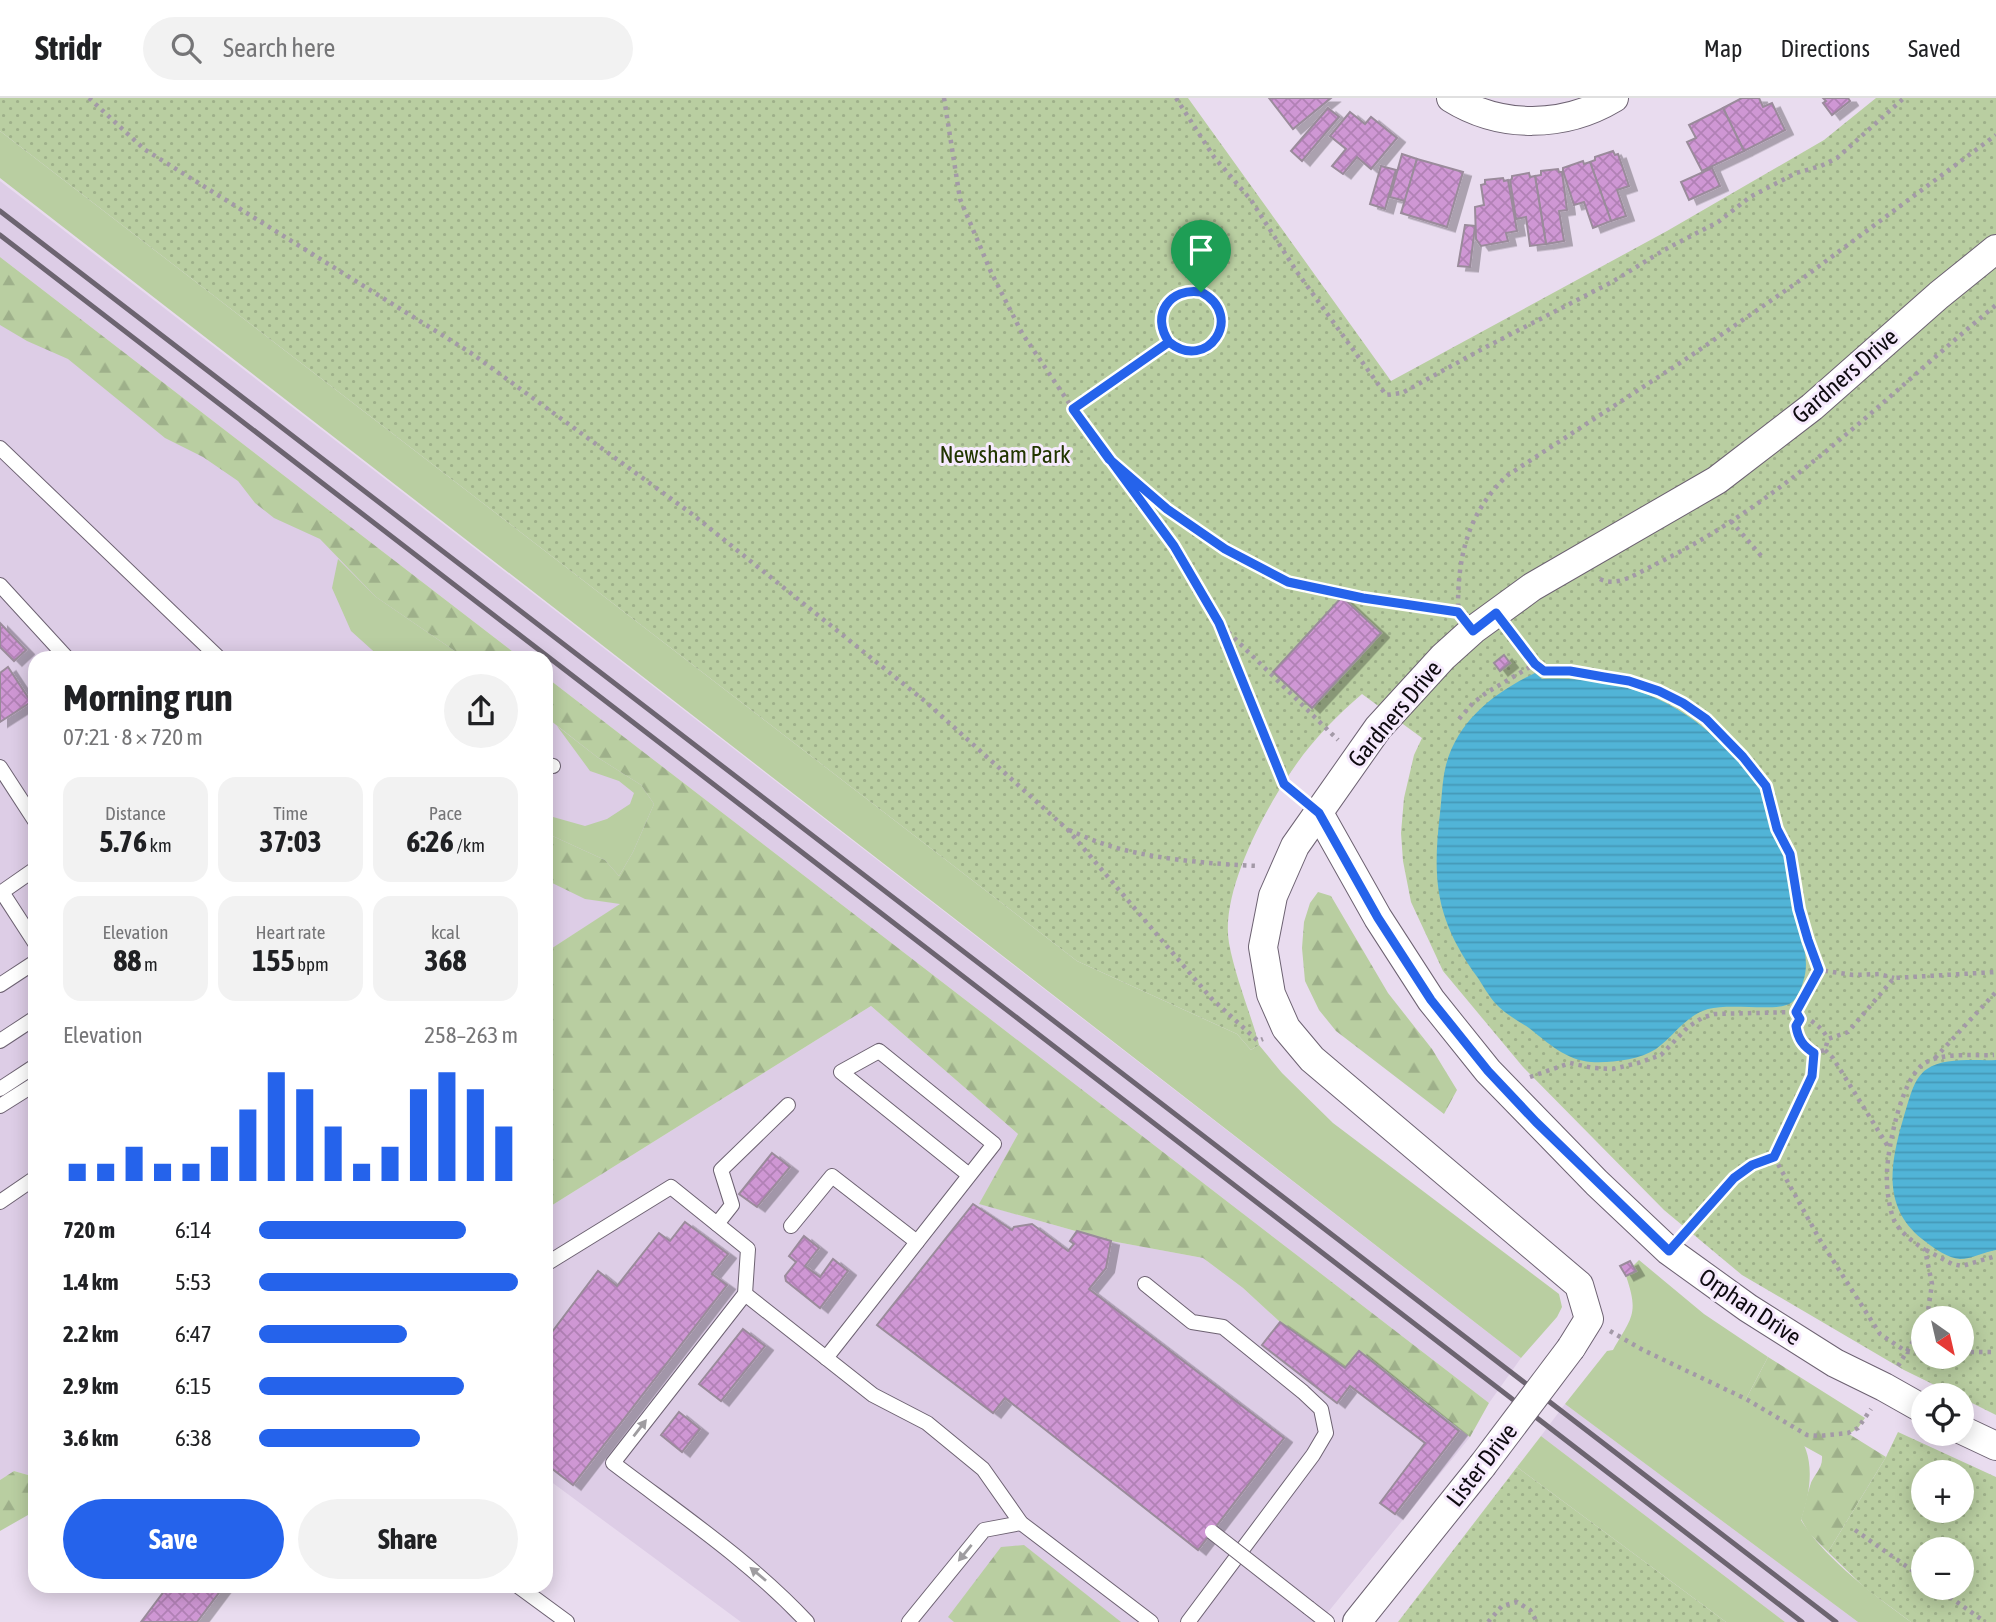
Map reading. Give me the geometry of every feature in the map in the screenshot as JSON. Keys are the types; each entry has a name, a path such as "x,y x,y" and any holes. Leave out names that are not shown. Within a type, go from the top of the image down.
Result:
{"street":[{"path":"1451,98 1483,113 1510,121 1548,121 1593,111 1614,98"},
{"name":"Gardners Drive","path":"1586,1310 1579,1285 1312,1059 1286,1028 1271,994 1263,947 1273,896 1284,867 1295,846 1378,727 1443,657 1532,587 1717,481 1812,407 1939,295 1996,249"},
{"name":"Orphan Drive","path":"1319,813 1378,918 1431,1000 1509,1093 1669,1251 1794,1338 1835,1363 1911,1402"},
{"name":"Lister Drive","path":"1357,1622 1572,1348 1586,1310"},
{"path":"1974,1436 1996,1446"}],"lane":[{"path":"0,448 212,651"},
{"path":"1,587 61,651"},
{"path":"0,767 28,810"},
{"path":"28,874 2,892 28,932"},
{"path":"0,985 28,967"},
{"path":"0,1041 28,1023"},
{"path":"826,1358 994,1144 879,1051 841,1072 969,1175"},
{"path":"0,1089 28,1071"},
{"path":"0,1107 28,1089"},
{"path":"717,1224 732,1205 721,1170 788,1105"},
{"path":"791,1226 832,1176 917,1241"},
{"path":"0,1202 28,1183"},
{"path":"553,1260 671,1187 748,1249 745,1294 613,1463 751,1568 777,1590 807,1622"},
{"path":"1145,1284 1192,1322 1223,1327 1293,1384 1321,1409 1326,1433 1313,1455 1188,1622"},
{"path":"745,1294 873,1395 927,1423 983,1469 1021,1523 1151,1622"},
{"path":"909,1622 984,1530 1021,1523"},
{"path":"1212,1532 1327,1622"},
{"path":"528,1593 567,1622"}],"path":[{"path":"89,98 144,149 471,353 692,514 926,702 1068,830 1211,998 1258,1041 1286,1028"},
{"path":"944,98 960,199 990,272 1022,333 1073,409 1174,546 1219,623 1284,784 1319,813"},
{"path":"1176,98 1214,157 1251,200 1297,272 1386,395 1402,393 1612,282 1664,250 1718,222 1750,197 1796,173 1837,158 1904,98"},
{"path":"1109,459 1167,509 1213,541 1288,582 1363,598 1458,612 1458,571 1465,545 1478,513 1496,486 1508,475 1774,298 1996,135"},
{"path":"1191,290 1210,296 1221,314 1219,333 1214,341 1206,348 1187,351 1169,342 1161,324 1161,314 1172,297 1191,290"},
{"path":"1582,559 1593,575 1605,581 1620,581 1702,540 1823,455 1996,304"},
{"path":"1073,409 1169,342"},
{"path":"1731,521 1763,558"},
{"path":"1496,613 1535,664 1544,671 1570,671 1629,681 1683,703 1706,719 1743,757 1766,786 1777,829 1790,854 1799,909 1819,970 1796,1012"},
{"path":"1219,623 1356,758"},
{"path":"1459,719 1473,703 1502,681 1535,664"},
{"path":"1068,830 1105,845 1146,853 1242,865 1284,867"},
{"path":"1819,970 1853,975 1880,974 1894,978 1996,972"},
{"path":"1828,1039 1848,1032 1894,978"},
{"path":"1935,1059 1996,992"},
{"path":"1509,1093 1531,1075 1570,1063 1613,1069 1661,1055 1688,1027 1714,1014 1796,1012"},
{"path":"1796,1012 1800,1019"},
{"path":"1800,1019 1807,1018 1824,1031 1828,1039 1825,1050"},
{"path":"1800,1019 1796,1026 1798,1037 1805,1048 1814,1053 1825,1050"},
{"path":"1825,1050 1833,1058 1889,1148"},
{"path":"1669,1251 1734,1178 1752,1165 1774,1157 1812,1076 1814,1053"},
{"path":"1994,1055 1935,1059 1914,1072 1906,1089 1889,1148 1886,1175 1894,1221 1907,1237 1952,1264 1962,1266 1996,1256"},
{"path":"1774,1157 1820,1240 1880,1334 1911,1352"},
{"path":"1925,1250 1931,1284 1928,1306"},
{"path":"1586,1310 1643,1350 1746,1399 1807,1435 1834,1436 1858,1428 1911,1345"},
{"path":"1974,1352 1996,1352"},
{"path":"1855,1530 1911,1570"},
{"path":"1954,1600 1985,1622"},
{"path":"1488,1622 1502,1605 1517,1602 1530,1610 1537,1622"}],"shaded area":[{"path":"0,181 1521,1358 1489,1403 553,682 553,651 512,651 0,257"},
{"path":"0,292 480,651 28,651 28,1475 14,1471 0,1480"},
{"path":"553,705 669,792 621,904 553,948"},
{"path":"871,1006 1018,1134 980,1204 1111,1241 1203,1258 1243,1288 1280,1322 1345,1368 1359,1351 1470,1437 1320,1622 741,1622 553,1483 553,1205"},
{"path":"1565,1404 1858,1622 1785,1622 1541,1436"}],"green space":[{"name":"Newsham Park","path":"0,98 1188,98 1391,381 1667,231 1824,140 1876,98 1996,98 1996,1415 1974,1404 1974,1383 1931,1383 1742,1275 1664,1210 1523,1067 1443,971 1411,902 1401,833 1404,798 1414,755 1422,738 1362,694 1325,729 1293,769 1258,828 1238,876 1231,900 1229,943 1259,1045 1251,1050 1237,1034 1077,961 0,131"},
{"path":"0,131 1077,961 1237,1034 1251,1050 1259,1045 1282,1073 1333,1123 1559,1294 1562,1307 1557,1317 1521,1358 0,178"},
{"path":"0,257 512,651 455,651 376,597 320,539 274,518 255,503 238,481 203,457 165,438 68,359 27,341 0,325"},
{"path":"338,559 376,597 455,651 373,651 351,631 332,588"},
{"path":"553,682 1489,1403 1470,1437 1360,1351 1345,1368 1280,1322 1243,1288 1203,1258 1111,1241 979,1204 1018,1134 871,1006 553,1205 553,947 620,904 585,899 553,883 553,836 605,860 619,876 654,804 641,785 597,757 553,722"},
{"path":"557,726 597,757 641,785 654,804 619,876 605,860 553,836 553,817 585,826 607,819 630,804 634,793 619,781 590,771"},
{"path":"1318,892 1331,896 1388,993 1432,1049 1457,1090 1444,1114 1336,1031 1319,1010 1305,981 1302,948 1304,922 1310,903"},
{"path":"1639,1260 1704,1314 1768,1357 1746,1399 1793,1429 1806,1449 1810,1473 1801,1520 1823,1549 1837,1562 1911,1622 1858,1622 1565,1404 1607,1351 1613,1350 1629,1322 1633,1307 1626,1276 1635,1271 1633,1266"},
{"path":"1768,1357 1865,1418 1858,1428 1849,1434 1886,1457 1828,1552 1809,1533 1801,1519 1822,1456 1804,1446 1793,1429 1746,1399"},
{"path":"1898,1432 1911,1438 1911,1446 1928,1446 1959,1460 1911,1460 1911,1523 1974,1523 1974,1467 1996,1477 1996,1622 1911,1622 1865,1588 1828,1552 1886,1457"},
{"path":"1541,1436 1785,1622 1726,1622 1517,1467"},
{"path":"1517,1467 1726,1622 1398,1622"},
{"path":"14,1471 28,1475 28,1515 0,1531 0,1480"},
{"path":"1024,1545 1121,1622 954,1622 948,1617 1001,1547"}],"water":[{"path":"1535,673 1542,679 1569,679 1618,685 1662,701 1703,727 1751,774 1762,791 1772,832 1785,859 1805,953 1803,982 1791,1003 1776,1007 1708,1009 1693,1016 1649,1053 1625,1060 1591,1062 1573,1058 1558,1050 1493,1000 1453,937 1440,900 1437,860 1443,783 1452,749 1469,721 1492,699"},
{"path":"1996,1060 1996,1250 1960,1259 1942,1253 1926,1242 1902,1215 1893,1185 1895,1151 1910,1097 1922,1073 1942,1063"}],"building":[{"path":"1269,98 1331,98 1293,129"},
{"path":"1742,98 1759,98 1763,107 1772,103 1785,130 1744,151 1723,108"},
{"path":"1823,98 1848,98 1850,101 1832,115 1823,103 1826,101"},
{"path":"1328,108 1339,117 1302,161 1291,151"},
{"path":"1723,108 1744,151 1702,171 1687,142 1696,138 1689,125"},
{"path":"1350,112 1365,124 1371,117 1397,138 1371,169 1357,157 1343,174 1332,166 1346,149 1330,136"},
{"path":"1613,151 1615,155 1618,154 1629,186 1617,190 1626,216 1611,221 1590,162 1595,160 1595,157"},
{"path":"1402,154 1417,159 1405,201 1390,197"},
{"path":"1417,159 1463,172 1447,227 1401,213"},
{"path":"1583,161 1584,164 1590,162 1611,221 1593,228 1584,202 1574,205 1563,171 1563,168"},
{"path":"1381,166 1396,170 1385,209 1370,204"},
{"path":"1712,168 1720,186 1689,200 1681,182"},
{"path":"1558,169 1562,172 1567,210 1559,211 1564,241 1546,244 1535,176 1541,175 1541,171"},
{"path":"1529,173 1530,177 1535,176 1546,244 1530,246 1526,217 1516,219 1510,180 1512,176"},
{"path":"1503,178 1504,181 1508,180 1517,231 1506,233 1508,241 1481,246 1476,239 1475,207 1484,205 1481,185 1485,184 1485,180"},
{"path":"1465,225 1475,226 1470,267 1458,266"},
{"path":"1342,597 1381,633 1312,708 1273,672"},
{"path":"0,623 26,650 14,661 0,647"},
{"path":"1504,655 1510,663 1500,671 1494,663"},
{"path":"8,667 28,697 28,704 0,722 0,673"},
{"path":"772,1153 790,1167 757,1207 739,1194"},
{"path":"973,1204 1012,1230 1014,1227 1032,1224 1068,1251 1074,1244 1070,1241 1077,1231 1111,1241 1106,1268 1089,1289 1284,1438 1198,1550 1005,1398 993,1413 877,1325"},
{"path":"685,1222 728,1254 712,1274 727,1285 573,1485 553,1469 553,1331 598,1271 617,1286 659,1233 670,1241"},
{"path":"804,1236 819,1248 805,1266 820,1277 833,1259 848,1271 820,1308 786,1281 785,1276 796,1262 789,1256"},
{"path":"1630,1261 1636,1271 1626,1276 1620,1266"},
{"path":"1280,1322 1345,1368 1359,1351 1459,1431 1395,1514 1380,1503 1425,1443 1350,1386 1337,1403 1262,1345"},
{"path":"743,1329 765,1346 721,1401 699,1384"},
{"path":"679,1412 700,1429 682,1452 661,1435"},
{"path":"163,1593 219,1593 197,1622 141,1622"}],"railway":[{"path":"0,211 1836,1622"},
{"path":"0,235 540,651"},
{"path":"553,661 1802,1622"}],"route":[{"path":"1201,292 1191,290 1172,297 1161,314 1161,324 1169,342 1073,409 1109,459 1174,546 1219,623 1284,784 1319,813 1378,918 1431,1000 1488,1071 1536,1122 1669,1251 1734,1178 1752,1165 1774,1157 1812,1076 1814,1053 1805,1048 1798,1037 1796,1026 1800,1019 1796,1012 1819,970 1799,909 1790,854 1777,829 1766,786 1743,757 1706,719 1659,691 1629,681 1570,671 1544,671 1535,664 1496,613 1473,631 1458,612 1363,598 1288,582 1225,549 1167,509 1109,459 1073,409 1121,375 1169,342 1177,348 1197,351 1214,341 1222,323 1221,314 1210,296 1201,292"}]}
